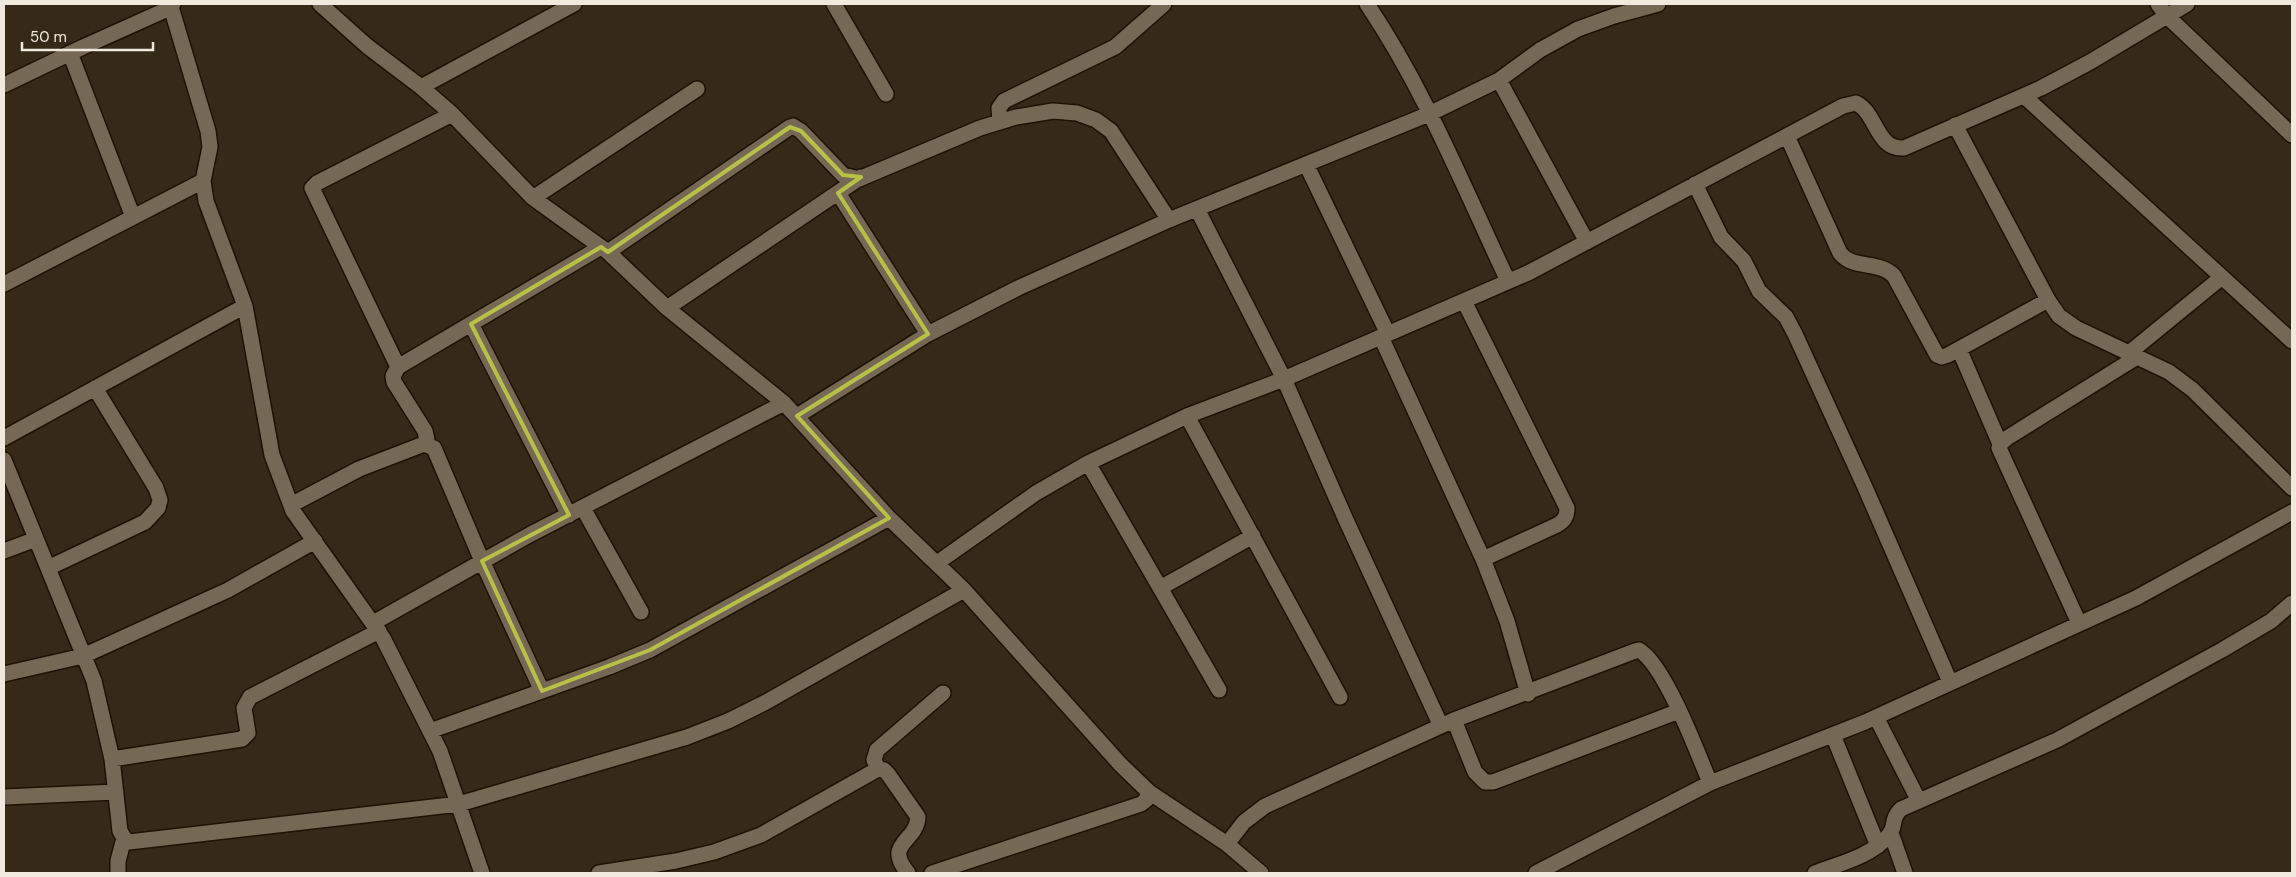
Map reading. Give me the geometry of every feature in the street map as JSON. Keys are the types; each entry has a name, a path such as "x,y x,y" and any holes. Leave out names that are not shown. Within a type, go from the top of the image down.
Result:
{"street":[{"path":"421,87 574,4"},
{"path":"834,4 886,94"},
{"path":"1000,122 999,108 1004,102 1115,47 1164,4"},
{"path":"1367,4 1391,39 1429,114 1508,282"},
{"path":"797,416 928,334 1018,288 1169,220 1429,114 1499,80 1540,50 1578,29 1614,16 1658,4"},
{"path":"937,563 1036,493 1088,463 1187,416 1284,379 1508,282 1843,106 1856,103 1863,106 1884,141 1896,148 1904,148 2024,96 2090,62 2162,10 2188,4"},
{"path":"4,85 173,5 208,131 210,147 203,181 206,201 245,306 272,455 291,505 376,627 440,750 482,873"},
{"path":"326,5 361,41 421,87 452,114 532,198 605,250 667,308 784,403 889,518 964,590 1120,764 1149,792 1227,844 1261,873"},
{"path":"2162,10 2292,135"},
{"path":"70,53 133,217"},
{"path":"1499,80 1587,242"},
{"path":"532,198 697,89"},
{"path":"2024,96 2292,341"},
{"path":"667,308 861,178 980,128 1016,117 1053,111 1077,113 1096,120 1111,131 1169,220"},
{"path":"398,366 312,188 317,183 452,114"},
{"path":"2278,122 2292,114"},
{"path":"291,505 360,469 424,444 428,436 394,382 393,376 398,366 605,250 790,127 793,126 801,131 843,175 853,179 861,178"},
{"path":"1955,126 2048,300 2059,316 2076,328 2169,372 2193,390 2292,488"},
{"path":"1787,136 1840,253 1849,262 1879,267 1889,271 1936,355 1942,357 1948,355 2048,300"},
{"path":"1306,164 1484,559 1507,621 1528,694"},
{"path":"4,284 203,181"},
{"path":"1695,184 1721,237 1744,261 1759,291 1786,317 1795,334 1864,485 1950,682"},
{"path":"838,194 928,334"},
{"path":"1197,209 1284,379 1346,520 1448,723 1475,772 1485,782 1493,782 1679,710"},
{"path":"2000,444 2133,355 2222,277"},
{"path":"1464,301 1567,508 1564,521 1557,526 1484,559"},
{"path":"4,438 245,306"},
{"path":"471,324 576,511 641,612"},
{"path":"1960,349 2000,444 2001,453 2079,623"},
{"path":"48,568 145,522 158,508 160,500 156,488 95,388"},
{"path":"112,759 242,739 248,733 244,708 250,698 376,627 482,561 784,403"},
{"path":"1187,416 1340,697"},
{"path":"424,444 434,448 482,561 542,691"},
{"path":"4,460 94,681 112,759 120,831 129,842 458,804 687,737 728,721 766,702 964,590"},
{"path":"1088,463 1219,690"},
{"path":"1541,872 1710,783 1876,717 2136,598 2292,512"},
{"path":"430,731 650,650 889,518"},
{"path":"1160,588 1253,536"},
{"path":"4,551 36,539"},
{"path":"4,674 84,656 228,590 314,540"},
{"path":"1815,873 1878,846 1890,833 1896,814 1901,809 2057,740 2222,650 2271,621 2292,603"},
{"path":"1227,844 1244,822 1265,806 1448,723 1639,650 1647,657 1669,691 1710,783"},
{"path":"878,769 874,760 877,750 943,693"},
{"path":"1876,717 1919,801"},
{"path":"1833,735 1878,846"},
{"path":"599,873 704,854 761,835 878,769 884,770 888,774 918,817 915,828 902,842 898,854 900,864 908,873"},
{"path":"4,797 116,792"},
{"path":"932,873 1141,804 1146,800 1149,792"},
{"path":"1890,833 1905,873"},
{"path":"118,873 118,862 124,838"}],"highlighted area":[{"path":"790,127 801,131 843,175 861,177 838,193 928,334 797,416 889,518 650,650 542,691 482,561 569,515 471,324 601,247 608,252"}]}
